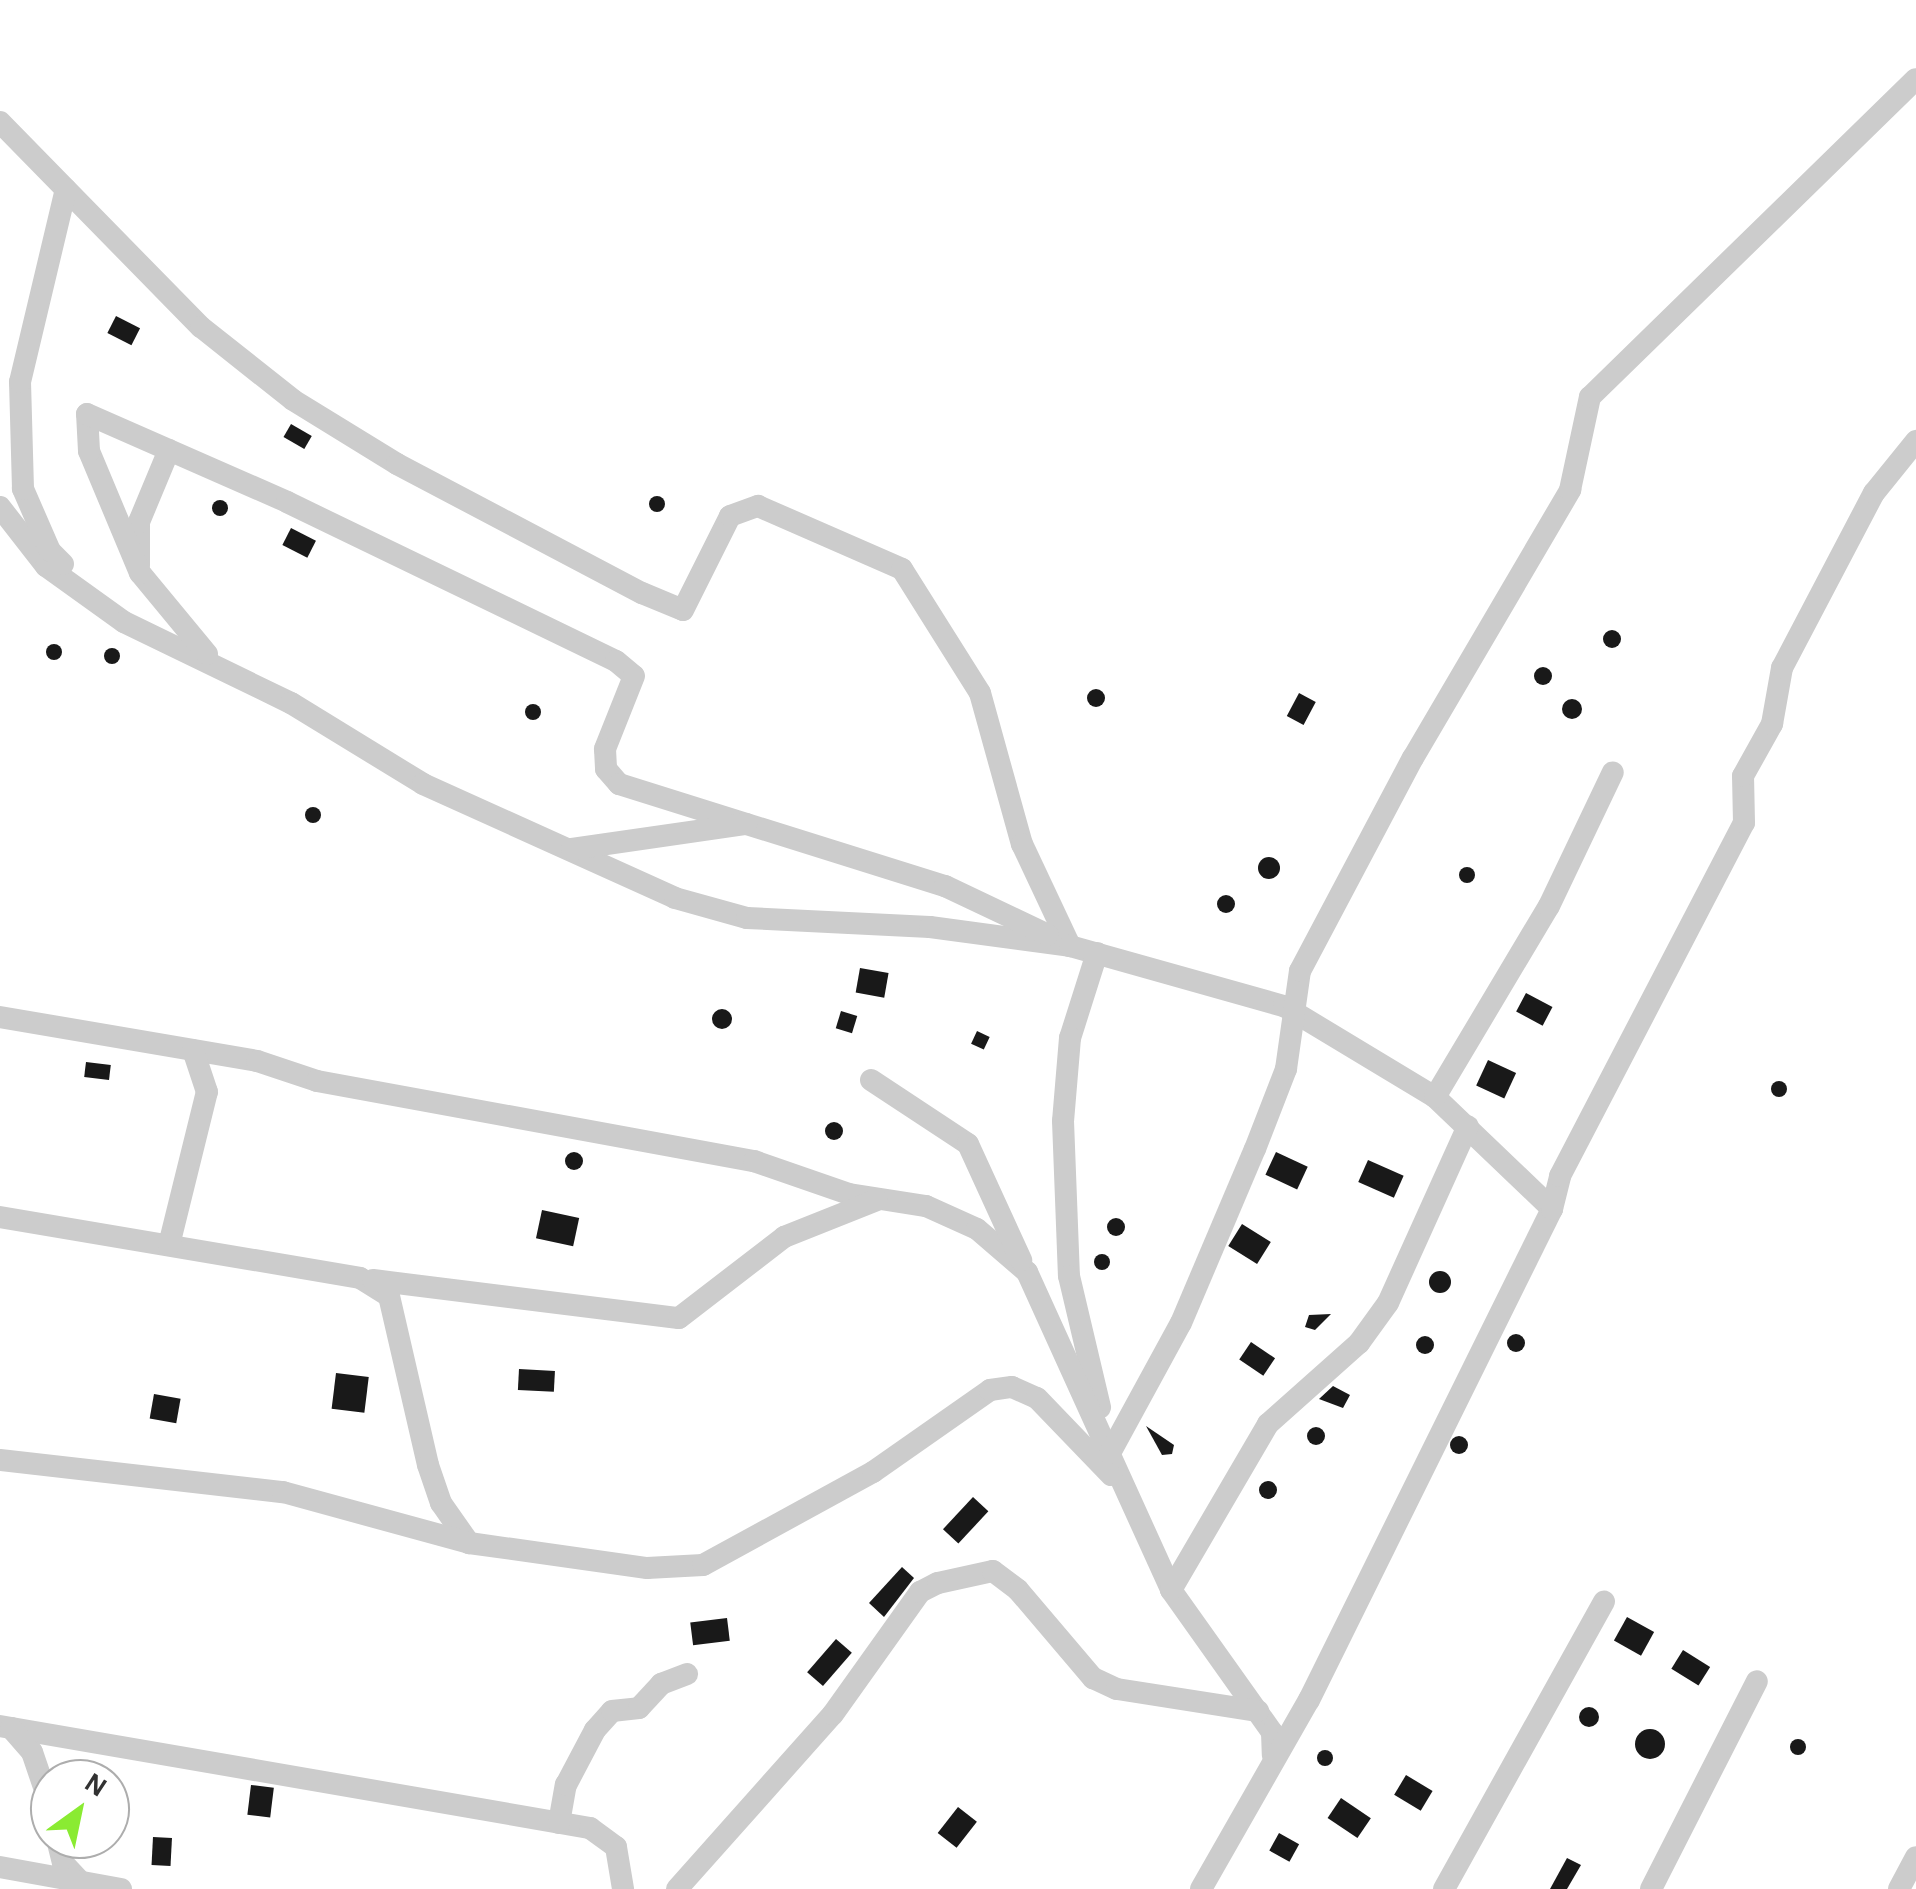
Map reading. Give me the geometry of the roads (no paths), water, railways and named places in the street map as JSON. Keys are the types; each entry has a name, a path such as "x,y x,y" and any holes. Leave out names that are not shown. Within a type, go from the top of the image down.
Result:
{"street":[{"path":"1112,1449 1181,1323 1256,1149 1286,1069 1294,986 1338,897 1570,490 1590,397 1916,79"},
{"path":"5,132 201,328 293,400 398,464 642,593 683,610 730,516 758,506 902,569 980,693 1022,844 1070,946"},
{"path":"66,189 20,382 23,489 50,552 124,622"},
{"path":"227,672 183,633 140,574 89,451 87,414 616,661 634,676 605,749 606,768 619,784 755,823 945,886 1070,946"},
{"path":"1201,1889 1273,1755 1309,1700 1552,1209 1560,1176 1744,823 1743,776 1772,724 1782,668 1874,493 1916,440"},
{"path":"140,574 139,522 169,450"},
{"path":"0,507 46,566 124,622 227,672 423,784 675,898 747,918 930,927 1070,946 1291,1010 1435,1096 1552,1209"},
{"path":"1435,1096 1550,906 1612,772"},
{"path":"572,849 755,823"},
{"path":"1097,954 1070,1038 1063,1122 1069,1276 1112,1449 1127,1492 1171,1590 1272,1732 1273,1755"},
{"path":"0,1017 193,1050 356,1088 754,1161 877,1200 926,1206 977,1229 1026,1272"},
{"path":"170,1245 207,1092 193,1050"},
{"path":"872,1080 968,1144 1112,1449"},
{"path":"1171,1590 1268,1424 1358,1343 1388,1303 1468,1126"},
{"path":"0,1217 360,1278 668,1320 691,1312 784,1238 877,1200"},
{"path":"360,1278 390,1296 428,1465 440,1502 469,1543"},
{"path":"0,1460 283,1492 469,1543 648,1568 702,1565 874,1472 990,1390 1012,1388 1052,1410 1127,1492"},
{"path":"677,1889 832,1714 920,1592 938,1583 992,1571 1018,1590 1080,1666 1116,1689 1258,1711"},
{"path":"1444,1889 1604,1602"},
{"path":"560,1823 566,1785 595,1730 612,1712 639,1708 661,1684 687,1674"},
{"path":"1651,1889 1756,1681"},
{"path":"6,1727 560,1823 606,1835 616,1847 623,1889"},
{"path":"6,1727 34,1759"},
{"path":"1900,1889 1916,1857"},
{"path":"62,1859 79,1880"},
{"path":"0,1867 121,1889"}]}
